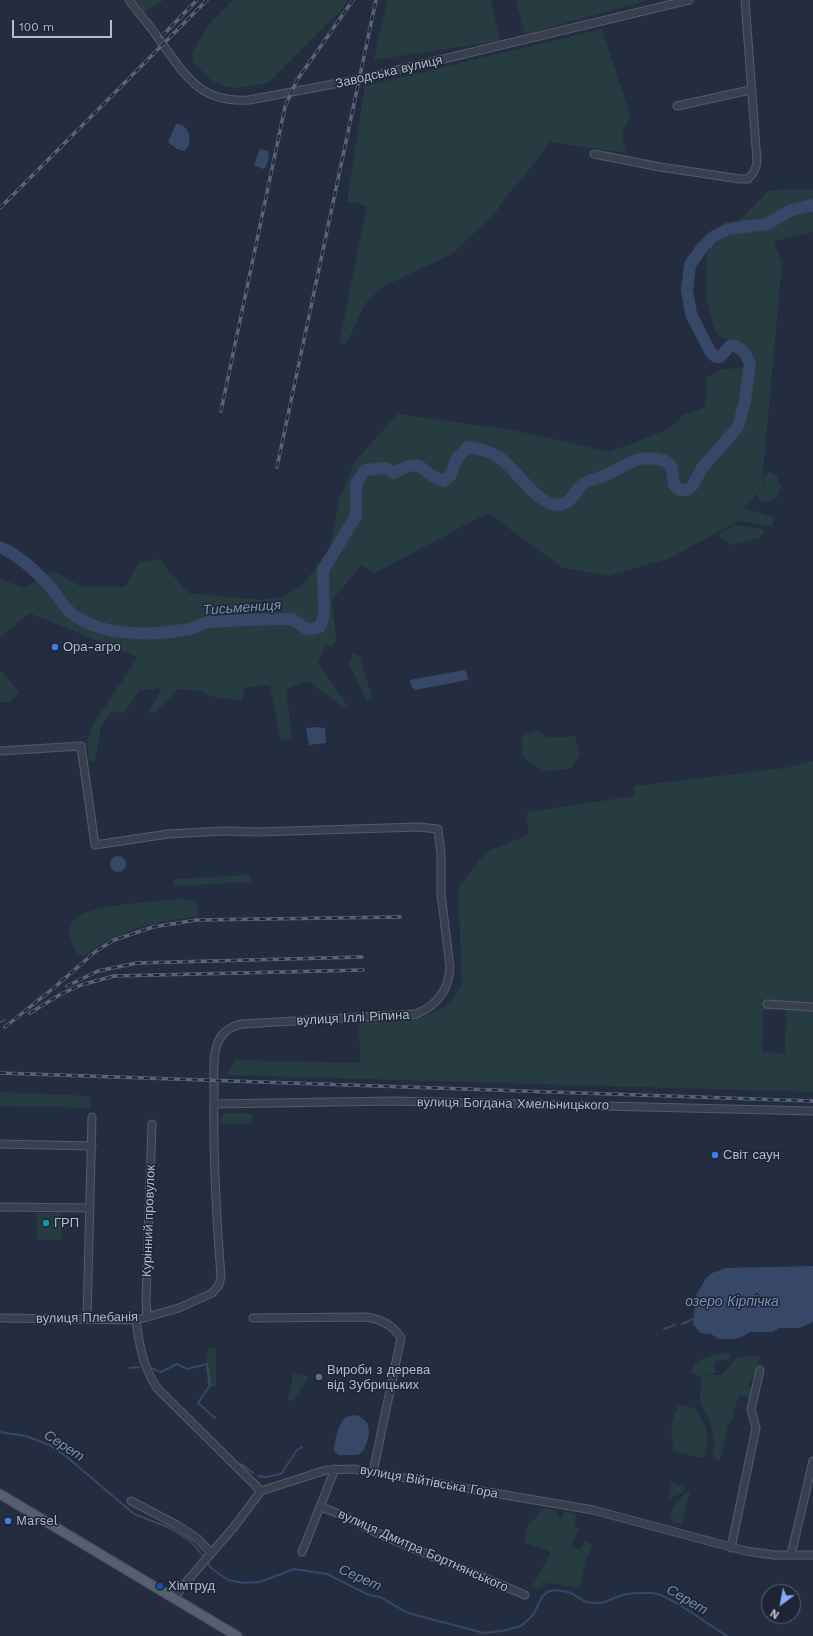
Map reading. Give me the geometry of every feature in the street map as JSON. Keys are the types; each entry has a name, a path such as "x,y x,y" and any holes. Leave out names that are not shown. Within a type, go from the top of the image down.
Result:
{"main road":[{"path":"0,1494 236,1636"}],"street":[{"name":"Заводська вулиця","path":"129,0 174,61 199,87 215,98 236,101 249,100 360,79 689,0"},
{"path":"594,154 660,167 748,179 756,169 757,161 750,90 745,0"},
{"path":"676,106 750,90"},
{"name":"вулиця Іллі Ріпина","path":"0,751 81,746 95,845 168,834 225,831 256,832 418,827 438,829 441,855 441,894 450,976 444,994 432,1007 416,1014 234,1026 224,1032 219,1039 216,1048 214,1104 214,1175 220,1276 219,1285 216,1290"},
{"path":"767,1004 813,1007"},
{"name":"вулиця Богдана Хмельницького","path":"214,1104 393,1101 813,1111"},
{"path":"88,1319 92,1116"},
{"name":"Курінний провулок","path":"147,1317 146,1300 152,1124"},
{"path":"0,1144 92,1146"},
{"path":"0,1206 90,1208"},
{"name":"вулиця Плебанія","path":"1,1318 136,1320 179,1308 216,1290"},
{"path":"253,1318 366,1317 384,1322 398,1333 401,1338 373,1472"},
{"path":"0,1326 1,1318"},
{"path":"136,1320 143,1359 157,1388 169,1402 261,1491 174,1599"},
{"path":"731,1548 756,1428 751,1410 760,1370"},
{"path":"790,1555 813,1461"},
{"name":"вулиця Війтівська Гора","path":"261,1491 335,1469 373,1472 461,1489 587,1509 731,1548 757,1553 813,1555"},
{"name":"вулиця Дмитра Бортнянського","path":"302,1552 335,1469"},
{"path":"131,1501 178,1525 198,1539 209,1555"},
{"name":"вулиця Дмитра Бортнянського","path":"320,1507 347,1517 377,1533 525,1595"}],"green space":[{"path":"135,0 164,0 144,12"},
{"path":"233,0 347,0 343,8 268,83 239,88 227,87 212,81 194,63 192,55 209,24"},
{"path":"387,0 491,0 500,41 374,60"},
{"path":"516,0 650,0 525,34"},
{"path":"602,29 631,118 625,127 623,134 626,153 550,142 526,174 505,198 496,212 452,254 382,287 365,304 346,345 339,343 367,206 347,201 365,86"},
{"path":"813,189 813,232 774,241 782,264 763,472 764,485 744,508 775,518 772,526 738,521 670,558 608,576 563,568 488,513 375,573 362,565 332,600 336,640 332,647 326,644 318,663 347,705 343,707 308,681 286,689 292,738 281,741 270,685 245,687 242,701 214,697 200,691 178,689 155,713 148,713 162,688 140,690 124,713 111,712 101,727 95,762 89,761 87,744 92,726 138,657 29,613 0,638 0,579 24,588 53,571 80,586 125,587 139,562 159,559 188,593 261,600 282,597 303,585 331,546 339,500 355,461 398,414 512,430 610,452 669,429 683,415 705,407 707,377 721,370 753,366 751,352 716,334 706,298 707,253 768,191"},
{"path":"769,472 776,475 781,487 777,498 767,502 758,499 757,494 765,486 764,475"},
{"path":"736,525 763,529 764,532 759,538 732,545 719,537 719,534"},
{"path":"352,653 359,655 372,697 367,701 348,661 352,658"},
{"path":"0,670 19,691 11,702 0,702"},
{"path":"537,731 548,738 575,736 580,755 571,768 550,771 545,770 523,757 521,739 524,735"},
{"path":"813,761 813,1092 226,1075 235,1060 360,1063 359,1022 404,1020 433,1013 446,1006 455,995 462,981 458,888 486,852 528,835 527,812 634,796 634,786 785,768","holes":["763,1010 786,1010 785,1053 762,1052"]},
{"path":"248,875 252,882 173,886 174,879"},
{"path":"185,899 194,901 198,904 198,914 196,917 166,921 137,928 123,933 84,956 78,954 71,941 70,926 76,918 84,913 128,904"},
{"path":"0,1092 90,1096 90,1108 0,1106"},
{"path":"229,1113 252,1114 252,1124 221,1124 222,1115"},
{"path":"37,1213 61,1213 61,1240 37,1240"},
{"path":"209,1348 216,1348 216,1386 208,1386 206,1363"},
{"path":"724,1352 730,1354 730,1358 716,1361 714,1366 716,1373 703,1374 721,1375 738,1357 760,1357 754,1376 748,1385 752,1388 749,1398 739,1395 733,1414 736,1415 728,1425 720,1460 716,1460 712,1455 715,1444 709,1419 700,1403 701,1375 698,1376 691,1372 693,1367 700,1361"},
{"path":"293,1372 309,1377 292,1402 287,1398 290,1393"},
{"path":"678,1405 695,1408 703,1421 707,1432 707,1443 704,1458 673,1452 671,1427"},
{"path":"671,1482 686,1488 682,1493 669,1499"},
{"path":"687,1492 690,1492 682,1524 673,1522 671,1517 672,1509"},
{"path":"544,1508 558,1511 557,1517 562,1518 563,1511 576,1514 575,1527 579,1529 571,1547 580,1550 584,1541 592,1545 585,1563 580,1588 547,1583 539,1588 531,1589 551,1552 524,1542 528,1524 533,1521"}],"water":[{"path":"176,124 185,127 189,134 189,144 184,151 177,149 168,142"},
{"path":"260,149 268,151 269,157 266,167 263,169 254,165"},
{"path":"464,670 467,673 468,680 415,690 411,686 410,680"},
{"path":"306,728 325,728 326,743 309,745"},
{"path":"118,856 124,858 126,864 124,870 118,872 112,870 110,864 112,858"},
{"name":"озеро Кірпічка","path":"813,1266 813,1322 800,1328 779,1328 773,1332 750,1332 735,1339 719,1339 711,1334 700,1333 693,1324 696,1295 706,1278 712,1273 726,1268"},
{"path":"355,1415 363,1418 368,1425 369,1432 367,1442 361,1453 358,1455 339,1455 334,1451 334,1447 339,1428 346,1417"}],"waterway":[{"name":"Тисьмениця","path":"0,547 15,555 35,571 71,613 83,621 97,627 128,633 160,633 192,628 209,622 292,619 305,628 310,629 320,627 324,614 323,570 356,516 356,484 365,470 386,468 394,473 405,468 417,466 421,467 435,478 444,481 450,476 457,458 468,447 485,451 500,458 542,499 558,505 566,503 570,500 583,484 606,475 634,461 647,458 666,461 672,468 674,485 679,490 687,490 693,485 702,468 738,427 745,401 750,364 745,353 736,346 730,346 720,357 716,357 711,353 691,314 687,290 690,265 701,249 713,237 728,229 767,224 791,210 813,205"},
{"path":"0,1022 5,1020"},
{"path":"682,1324 693,1319"},
{"path":"664,1329 675,1325"},
{"path":"151,1368 161,1372 177,1364 187,1369 207,1364 210,1385 198,1403 215,1418"},
{"path":"129,1368 139,1367"},
{"name":"Серет","path":"0,1432 26,1436 49,1445 67,1457 134,1514 170,1528 189,1540 211,1568 228,1580 244,1583 260,1582 294,1569 327,1574 369,1595 380,1597 408,1613 484,1633 502,1631 521,1626 533,1615 542,1597 547,1592 555,1590 569,1592 586,1602 595,1603 602,1603 622,1595 653,1593 661,1595 680,1605 727,1636"},
{"path":"258,1476 266,1477 281,1474 297,1450 302,1447"},
{"path":"241,1464 253,1473"}],"railway":[{"path":"162,36 197,0"},
{"path":"0,208 207,0"},
{"path":"221,411 285,107 297,80 353,0"},
{"path":"277,467 376,0"},
{"path":"5,1027 56,986 96,951 114,940 153,927 196,920 400,917"},
{"path":"67,986 98,971 137,963 362,957"},
{"path":"30,1013 61,994 81,985 114,976 363,970"},
{"path":"0,1073 813,1101"}],"place":[{"name":"Ора-агро","path":"55,647"},
{"name":"Світ саун","path":"715,1155"},
{"name":"ГРП","path":"46,1223"},
{"name":"Вироби з дерева від Зубрицьких","path":"319,1377"},
{"name":"Marsel","path":"8,1521"},
{"name":"Хімтруд","path":"160,1586"}]}
